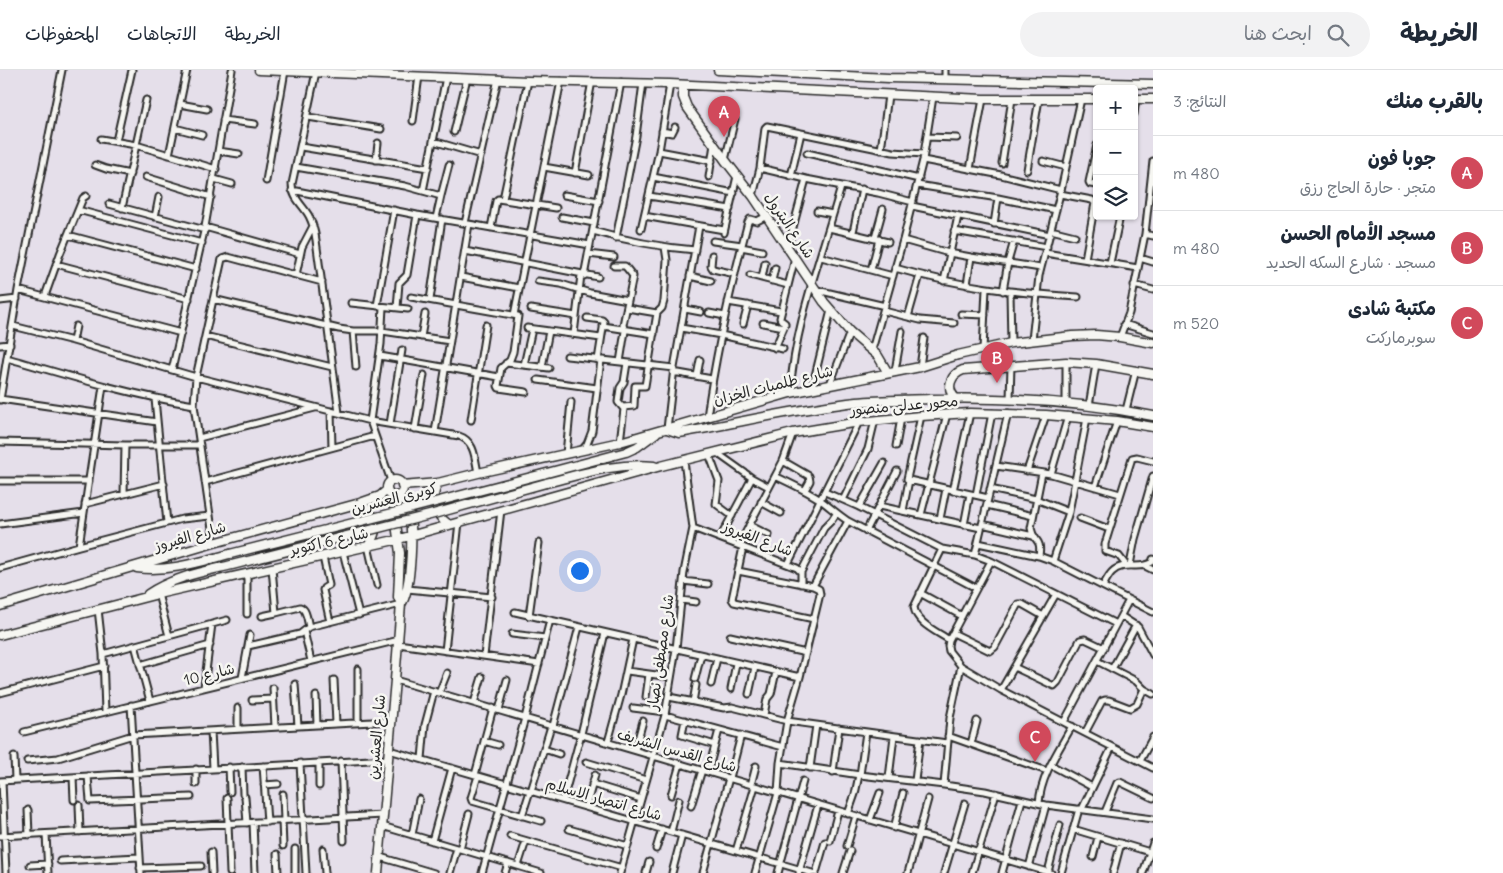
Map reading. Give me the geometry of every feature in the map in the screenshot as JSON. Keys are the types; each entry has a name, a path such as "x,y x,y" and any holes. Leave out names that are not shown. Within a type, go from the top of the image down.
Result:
{"main road":[{"path":"259,70 419,73 446,77 528,81 682,84 983,99 1093,100"},
{"path":"718,70 889,78 1153,84"},
{"name":"شارع البترول","path":"682,84 685,104 753,196 831,310 850,332 872,350 892,372"},
{"path":"1138,99 1153,99"},
{"name":"شارع طلمبات الخزان","path":"402,486 438,483 620,442 790,393 920,367 1011,343 1084,335 1120,337 1153,343"},
{"path":"955,398 950,390 950,384 954,375 963,370 1066,362 1096,364 1153,374"},
{"name":"محور عدلى منصور","path":"667,429 685,432 859,402 955,398 1066,403 1126,410 1153,416"},
{"name":"محور عدلى منصور","path":"661,466 793,433 859,422 921,416 970,413 1046,414 1117,421 1153,427"},
{"name":"كوبرى العشرين","path":"132,567 161,569 176,567 393,514 626,452 637,447 657,432"},
{"name":"كوبرى العشرين","path":"142,598 166,583 180,578 430,515 546,483 615,467 661,466"},
{"name":"شارع 6 اكتوبر","path":"0,635 158,594 412,536 661,466"},
{"path":"391,481 398,481 402,486 400,494 396,496 390,495 387,490 391,481"},
{"path":"438,483 434,490 434,506 437,514 449,525"},
{"name":"شارع الفيروز","path":"0,606 214,543 360,503 380,496 387,490"},
{"name":"شارع العشرين","path":"396,496 407,506 412,536 407,589 401,604"},
{"name":"شارع العشرين","path":"378,873 401,604 398,598 400,553 394,509 396,496"},
{"path":"360,503 372,514 375,522 373,539 368,546"}],"street":[{"path":"62,70 18,290 0,400 157,422"},
{"path":"116,141 132,70"},
{"path":"169,155 187,70"},
{"path":"172,370 205,229 232,70"},
{"path":"885,70 889,78"},
{"path":"945,70 945,79"},
{"path":"266,181 285,71"},
{"path":"316,72 292,190 309,216 313,226 339,413"},
{"path":"413,121 419,73"},
{"path":"423,191 446,77"},
{"path":"454,132 466,78"},
{"path":"435,432 465,252 467,224 480,155 498,79"},
{"path":"504,199 528,81"},
{"path":"514,315 561,81"},
{"path":"575,173 592,81"},
{"path":"574,334 579,289 593,231 621,82"},
{"path":"616,238 636,136 643,83"},
{"path":"641,228 659,151 670,84"},
{"path":"882,150 888,95"},
{"path":"872,350 919,178 928,137 933,97"},
{"path":"970,169 983,99"},
{"path":"1002,163 1012,99"},
{"path":"1027,170 1039,99"},
{"path":"1032,340 1036,294 1041,268 1061,192 1081,99"},
{"path":"122,208 146,100"},
{"path":"180,104 207,109"},
{"path":"308,117 381,129"},
{"path":"725,160 735,119"},
{"path":"223,120 255,124"},
{"path":"753,196 760,168 766,126 777,127 882,150 924,157 1001,175 1092,200 1095,204 1085,260"},
{"path":"662,131 672,133 675,127"},
{"path":"175,128 202,134"},
{"path":"791,176 801,133"},
{"path":"928,137 957,138"},
{"path":"101,138 216,169"},
{"path":"433,141 480,155"},
{"path":"376,160 378,143"},
{"path":"709,177 714,144"},
{"path":"301,147 428,168"},
{"path":"218,151 239,154"},
{"path":"659,151 712,161"},
{"path":"807,153 919,178"},
{"path":"1043,161 1066,167"},
{"path":"1120,337 1129,313 1151,205 1153,161"},
{"path":"94,165 130,174"},
{"path":"430,300 442,196 449,165"},
{"path":"296,167 386,183 442,196"},
{"path":"544,167 589,175"},
{"path":"760,168 791,176 862,189 912,204 994,224 1075,236"},
{"path":"1093,172 1090,184 1093,184"},
{"path":"644,216 724,232 737,176"},
{"path":"146,177 211,197"},
{"path":"653,177 734,193"},
{"path":"788,246 806,179"},
{"path":"214,180 232,184"},
{"path":"917,185 998,198 1056,210"},
{"path":"790,393 797,337 815,287 821,257 841,186"},
{"path":"853,232 862,189"},
{"path":"292,190 417,215 590,245"},
{"path":"564,195 599,201"},
{"path":"45,296 78,210 83,198 86,196"},
{"path":"649,196 730,209"},
{"path":"154,217 159,197"},
{"path":"994,224 998,198"},
{"path":"491,228 496,200 498,199 556,208"},
{"path":"109,204 300,254"},
{"path":"871,270 883,209"},
{"path":"78,210 202,243"},
{"path":"391,481 370,421 380,356 382,331 380,306 394,210"},
{"path":"817,211 833,214"},
{"path":"397,308 399,283 407,275 417,215"},
{"path":"706,416 724,316 749,220 757,221 767,216"},
{"path":"944,281 958,216"},
{"path":"562,217 594,223"},
{"path":"1110,263 1119,220"},
{"path":"296,275 300,254 313,226"},
{"path":"667,429 674,370 699,226"},
{"path":"829,228 853,232 888,242"},
{"path":"593,231 616,238 665,247 695,250"},
{"path":"954,231 1014,241 1085,260 1138,268"},
{"path":"1145,234 1153,236"},
{"path":"68,235 196,269"},
{"path":"903,240 949,253 1041,268"},
{"path":"713,241 762,251"},
{"path":"1003,291 1014,241"},
{"path":"623,407 634,406 635,387 645,386 657,313 662,308 664,301 667,260 665,247"},
{"path":"465,252 598,278"},
{"path":"588,254 614,257"},
{"path":"712,255 712,269 735,274"},
{"path":"214,543 194,405 196,377 222,262 226,257 322,282"},
{"path":"821,257 893,276"},
{"path":"967,286 971,257"},
{"path":"776,348 784,327 785,322 780,319 781,311 796,258"},
{"path":"1140,258 1153,262"},
{"path":"762,278 765,263"},
{"path":"56,264 189,299"},
{"path":"614,266 625,266 633,274 623,325 620,362"},
{"path":"772,281 775,268"},
{"path":"895,268 967,286 1010,292 1078,297"},
{"path":"750,275 788,286"},
{"path":"908,317 920,275"},
{"path":"461,276 519,288"},
{"path":"690,276 711,280"},
{"path":"538,281 561,284 628,300"},
{"path":"1134,286 1153,290"},
{"path":"815,287 908,317 931,322 954,322"},
{"path":"983,349 986,289"},
{"path":"18,290 181,333"},
{"path":"1010,292 1011,343"},
{"path":"411,297 518,316 513,352 501,368 498,386 499,388 526,392"},
{"path":"0,300 17,299"},
{"path":"213,299 353,331 382,331 450,341"},
{"path":"728,302 781,311"},
{"path":"351,303 408,309"},
{"path":"744,324 748,305"},
{"path":"627,308 657,313"},
{"path":"531,309 576,316"},
{"path":"685,309 701,312"},
{"path":"812,388 831,310"},
{"path":"709,313 724,316"},
{"path":"421,337 425,314"},
{"path":"961,314 985,315"},
{"path":"581,451 587,444 592,431 603,326 602,320 587,318"},
{"path":"763,323 784,327"},
{"path":"1124,324 1153,334"},
{"path":"471,420 486,325"},
{"path":"13,326 73,341 196,377 370,421 459,436 470,442 478,473"},
{"path":"73,341 76,326"},
{"path":"603,326 654,334"},
{"path":"524,365 529,328 601,338"},
{"path":"681,328 721,335 782,350"},
{"path":"353,331 356,367"},
{"path":"542,367 549,331"},
{"path":"830,384 850,332"},
{"path":"892,372 902,332"},
{"path":"205,336 332,367"},
{"path":"920,367 924,338"},
{"path":"0,345 10,344"},
{"path":"390,424 402,350"},
{"path":"380,356 499,377"},
{"path":"567,356 649,365 712,379"},
{"path":"8,358 103,386 155,399 194,405"},
{"path":"697,376 700,360"},
{"path":"1066,362 1066,403"},
{"path":"506,363 549,368"},
{"path":"620,442 624,411 618,402 627,363"},
{"path":"1089,406 1096,364"},
{"path":"1010,399 1011,366"},
{"path":"1126,410 1136,370"},
{"path":"415,429 424,375"},
{"path":"538,380 597,388"},
{"path":"79,546 103,386"},
{"path":"155,399 167,523"},
{"path":"566,454 571,402"},
{"path":"199,438 316,407"},
{"path":"331,411 332,448"},
{"path":"953,491 970,413"},
{"path":"964,525 992,413"},
{"path":"975,555 1008,413"},
{"path":"921,515 947,414"},
{"path":"1028,471 1046,414"},
{"path":"903,511 909,480 907,479 921,416"},
{"path":"1051,474 1068,416"},
{"path":"896,446 901,418"},
{"path":"1053,561 1070,512 1087,418"},
{"path":"843,500 868,449 875,420"},
{"path":"1095,487 1117,421"},
{"path":"788,564 859,422"},
{"path":"793,433 783,462 749,525 741,546 732,599 734,602 814,619"},
{"path":"205,482 375,436"},
{"path":"0,442 200,445"},
{"path":"124,494 125,445"},
{"path":"713,454 769,487"},
{"path":"713,454 719,481 716,504 732,516"},
{"path":"1128,565 1118,556 1104,550 1109,529 1132,458 1137,456 1153,461"},
{"name":"شارع مصطفى نصار","path":"621,871 669,696 683,581 693,528 684,461"},
{"path":"783,462 809,476 810,481 805,490"},
{"path":"859,507 884,463"},
{"path":"996,466 1051,474 1120,494"},
{"path":"866,531 897,471"},
{"path":"1039,556 1041,547 1033,536 1031,528 1042,473"},
{"path":"775,476 805,490 848,521 976,588"},
{"path":"1128,565 1153,476"},
{"path":"720,538 752,478"},
{"path":"0,480 88,481"},
{"path":"909,480 988,498"},
{"path":"85,504 164,484"},
{"path":"940,519 946,489"},
{"path":"990,489 1036,499 1070,512"},
{"path":"825,492 875,514 942,549 975,555 991,561 1116,624"},
{"path":"761,502 781,513"},
{"path":"987,505 1033,516"},
{"path":"879,506 964,525 982,526 1033,536"},
{"path":"484,656 501,510"},
{"path":"0,524 84,512"},
{"path":"801,572 824,528 836,514"},
{"path":"0,568 182,519 210,516"},
{"path":"1080,518 1109,529"},
{"path":"813,586 848,521"},
{"path":"445,650 459,522"},
{"path":"749,525 769,535"},
{"name":"شارع الفيروز","path":"693,528 797,568 801,572 801,584"},
{"path":"528,616 539,543"},
{"path":"978,543 1039,556 1053,561 1152,610"},
{"path":"368,546 377,585"},
{"path":"942,549 914,607 915,614 919,620 949,640"},
{"path":"343,552 359,615"},
{"path":"323,557 329,585 323,590 330,622"},
{"path":"1145,566 1152,562 1153,559"},
{"path":"991,561 949,640 948,651 961,666 1001,690 1153,768"},
{"path":"1103,586 1111,572 1121,567 1128,565 1145,566 1153,570"},
{"path":"272,568 276,613"},
{"path":"738,571 813,586 819,589 820,594 800,677 787,721 782,746 778,793 755,873"},
{"path":"247,574 247,614"},
{"path":"683,581 708,584"},
{"path":"407,589 492,597"},
{"path":"920,593 962,616"},
{"path":"158,594 169,636"},
{"path":"1001,690 1056,594"},
{"path":"681,600 696,602"},
{"path":"1064,722 1130,600"},
{"path":"248,646 300,634 307,629 330,622 401,604"},
{"path":"953,633 990,651 994,648 1018,604 1022,604 1043,616"},
{"path":"262,616 303,608 305,610 311,661"},
{"path":"98,609 104,666 105,712"},
{"path":"515,612 800,677"},
{"path":"1121,616 1136,625 1153,655"},
{"path":"103,654 227,620"},
{"path":"482,873 550,620"},
{"path":"204,687 212,624"},
{"path":"1112,669 1136,625"},
{"path":"522,816 552,726 579,627"},
{"path":"562,800 605,633"},
{"path":"512,634 545,638"},
{"path":"242,678 250,635"},
{"path":"730,636 806,653"},
{"path":"608,742 627,671 633,639"},
{"path":"1014,666 1054,686 1058,682 1080,640 1086,639 1104,648"},
{"path":"399,642 539,664"},
{"name":"شارع 10","path":"24,732 311,661 399,642"},
{"path":"135,645 150,701"},
{"path":"140,665 210,645"},
{"path":"693,702 701,655"},
{"path":"711,684 717,658"},
{"path":"1097,661 1136,681 1153,694"},
{"path":"731,688 736,663"},
{"path":"0,693 104,666"},
{"path":"944,785 948,736 961,666"},
{"path":"749,694 755,667"},
{"path":"358,669 358,722"},
{"path":"627,671 671,677"},
{"path":"764,714 776,672"},
{"path":"422,759 425,725 436,692 447,673"},
{"path":"646,697 649,674"},
{"path":"474,703 482,677"},
{"path":"334,680 336,724"},
{"name":"شارع القدس الشريف","path":"396,680 1049,873"},
{"path":"507,680 484,741 472,801 541,821"},
{"path":"294,684 298,726"},
{"path":"273,688 275,727"},
{"path":"1086,733 1102,701 1109,700 1130,708 1137,704 1144,689"},
{"path":"316,696 317,725"},
{"path":"669,696 724,708 732,707 787,721 947,743"},
{"path":"252,700 273,699"},
{"path":"131,705 140,871 201,866"},
{"path":"238,708 238,729"},
{"path":"633,708 665,714 782,746"},
{"path":"27,761 58,758 133,735 392,720"},
{"path":"685,720 682,735 715,744"},
{"path":"635,750 643,721"},
{"path":"970,744 977,721"},
{"path":"810,768 816,725"},
{"path":"1039,803 1040,792 1047,771 1072,726"},
{"path":"833,772 839,728"},
{"path":"691,806 720,730"},
{"path":"212,731 213,768"},
{"path":"848,814 855,794 866,732"},
{"path":"702,873 741,735"},
{"path":"889,778 894,736"},
{"path":"948,736 1047,771"},
{"path":"1140,761 1153,737"},
{"path":"915,781 920,739"},
{"path":"484,741 498,745"},
{"path":"1061,873 1080,809 1112,747"},
{"path":"544,749 559,754"},
{"name":"شارع انتصار الاسلام","path":"389,750 662,829 799,871 812,873"},
{"path":"14,757 15,780"},
{"path":"6,873 2,836 1,781 388,759"},
{"path":"341,761 344,841"},
{"path":"319,762 319,786"},
{"path":"586,762 646,780"},
{"path":"780,763 833,772 944,785 996,793 1046,805 1153,819"},
{"path":"300,764 306,873"},
{"path":"671,795 680,764"},
{"path":"1051,765 1092,787"},
{"path":"263,766 267,822"},
{"path":"736,851 756,766"},
{"path":"242,767 244,796 250,823 255,873"},
{"path":"229,768 230,792"},
{"path":"432,841 452,768"},
{"path":"196,769 196,784"},
{"path":"586,807 595,775"},
{"path":"88,776 90,801 191,797"},
{"path":"73,777 74,800"},
{"path":"778,873 803,781"},
{"path":"1105,812 1120,782 1153,798"},
{"path":"264,785 278,784"},
{"path":"592,784 641,799"},
{"path":"870,820 880,792"},
{"path":"894,828 903,793"},
{"path":"972,873 996,793"},
{"path":"283,794 283,846"},
{"path":"226,798 230,873"},
{"path":"412,835 419,799"},
{"path":"908,873 928,799"},
{"path":"671,832 679,800"},
{"path":"1002,873 1022,800"},
{"path":"944,873 965,803"},
{"path":"799,871 818,804"},
{"path":"79,805 80,832"},
{"path":"1031,869 1046,805"},
{"path":"28,810 29,835"},
{"path":"816,873 838,811"},
{"path":"450,873 469,814"},
{"path":"2,836 383,815"},
{"path":"843,873 856,816"},
{"path":"1049,873 1060,825"},
{"path":"382,826 541,873"},
{"path":"569,829 628,846"},
{"path":"656,849 662,829"},
{"path":"1073,829 1151,852"},
{"path":"46,834 48,873"},
{"path":"672,873 682,835"},
{"path":"510,836 621,871"},
{"path":"1093,857 1098,836"},
{"path":"518,866 526,841"},
{"path":"1113,873 1121,843"},
{"path":"1144,873 1153,843"},
{"path":"295,849 295,873"},
{"path":"323,849 325,873"},
{"path":"211,852 212,873"},
{"path":"277,854 278,873"},
{"path":"60,860 140,857"},
{"path":"380,857 434,873"},
{"path":"646,873 649,862"},
{"path":"505,873 508,863"},
{"path":"30,865 48,864"}],"place":[{"name":"جوبا فون","path":"724,137"},
{"name":"مسجد الأمام الحسن","path":"997,383"},
{"name":"مكتبة شادى","path":"1035,762"}]}
